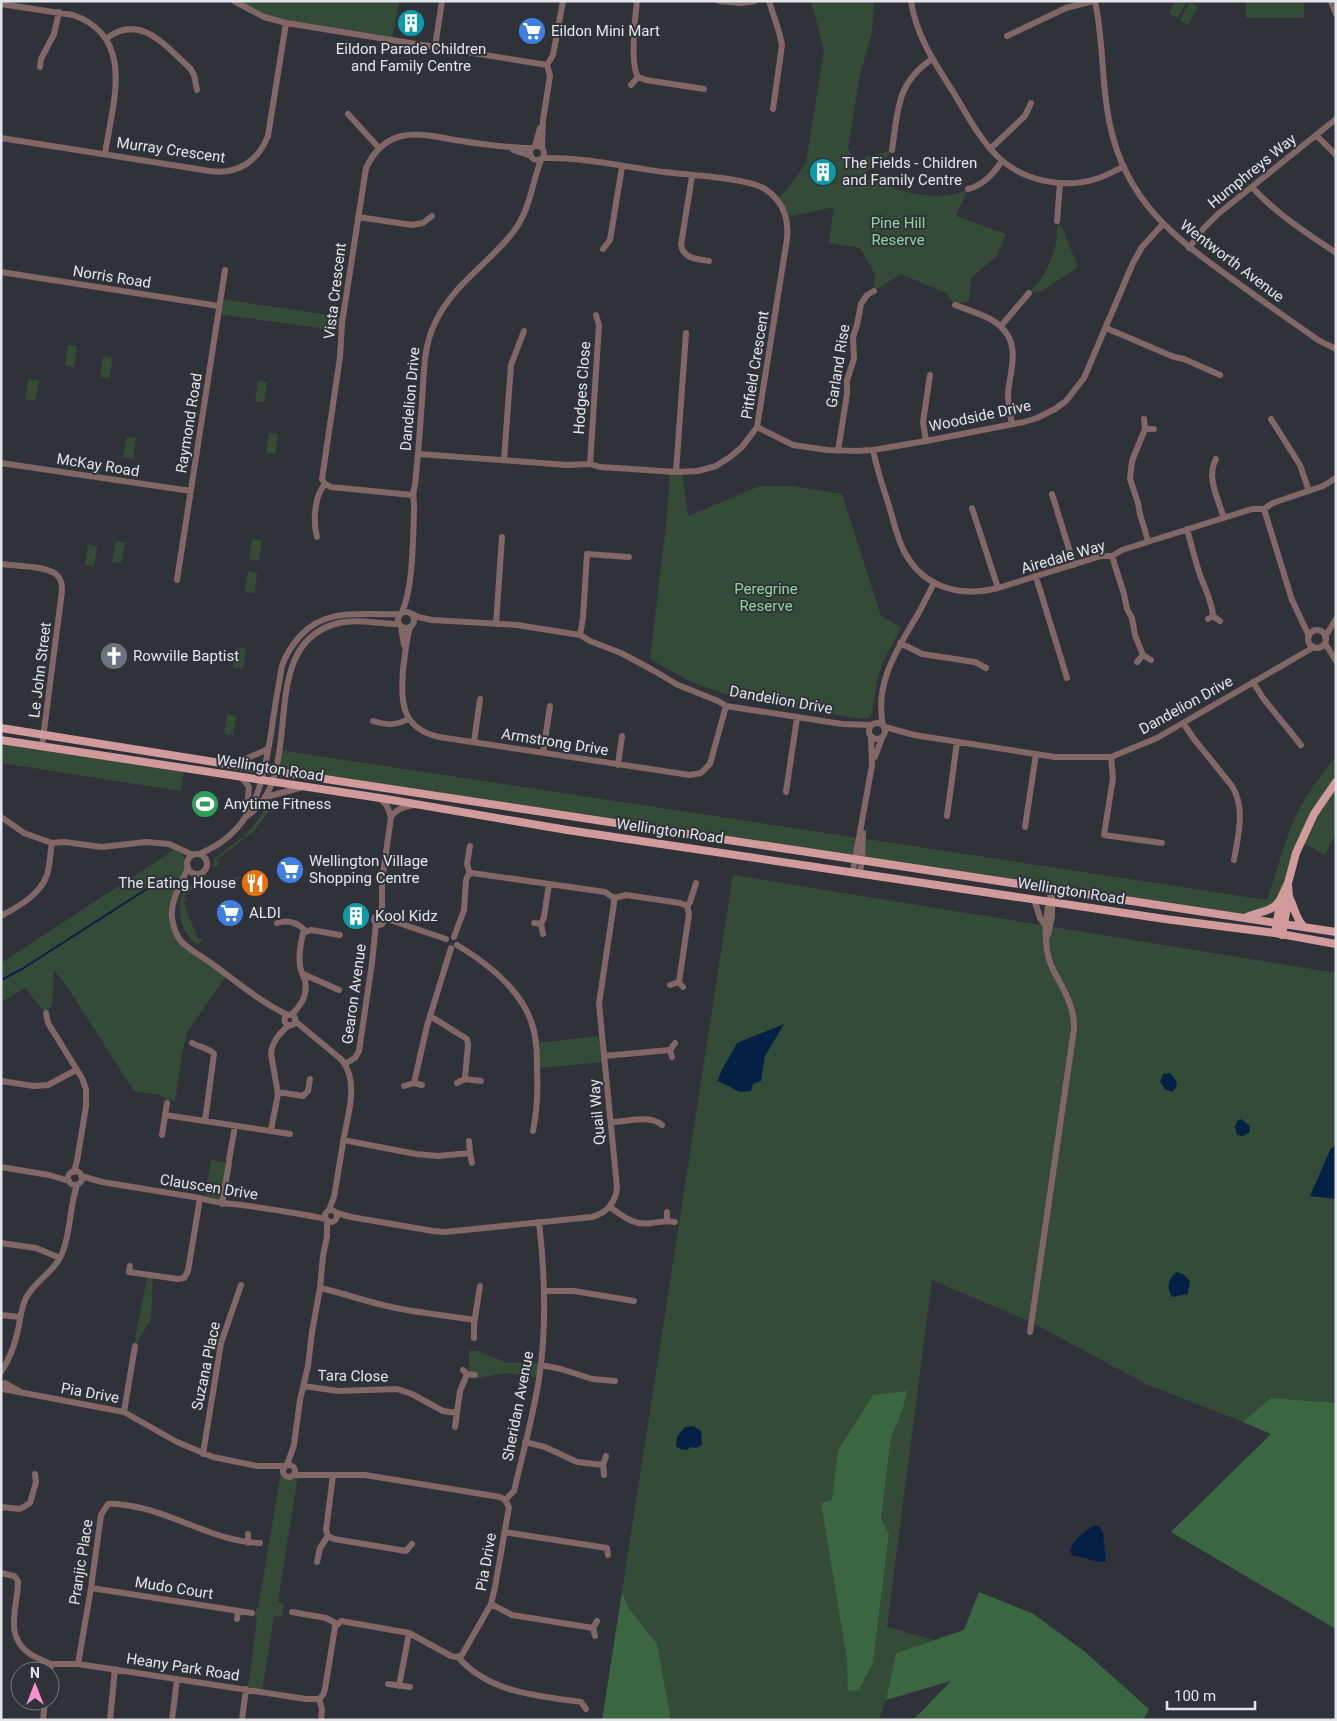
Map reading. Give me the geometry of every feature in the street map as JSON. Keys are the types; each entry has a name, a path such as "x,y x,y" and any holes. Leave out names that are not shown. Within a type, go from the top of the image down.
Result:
{"main road":[{"name":"Wellington Road","path":"1,728 232,765 1336,932"},
{"name":"Wellington Road","path":"1,740 380,798 567,830 1336,944"},
{"path":"1278,934 1296,853 1304,833 1336,782"},
{"path":"1245,918 1270,910 1285,897"},
{"path":"1285,897 1294,905 1296,918 1304,927"}],"street":[{"path":"234,1 264,17 286,23 548,65"},
{"path":"435,47 442,1"},
{"path":"538,148 550,76 548,65 553,55 563,1"},
{"path":"637,1 634,36 638,78"},
{"path":"719,1 741,3 755,1"},
{"path":"769,1 780,32 782,45 773,109"},
{"path":"912,1 918,30 932,59 974,126 990,149 1002,161 1026,175 1044,181 1060,183 1087,181 1106,175 1124,166"},
{"path":"1007,36 1066,8 1094,1"},
{"name":"Wentworth Avenue","path":"1094,1 1100,30 1107,113 1115,144 1124,166 1143,200 1163,224 1189,248 1318,340 1336,349"},
{"path":"1331,1 1336,14"},
{"path":"1,4 59,12 82,18 95,26 107,38 113,51 117,72 105,154"},
{"path":"40,67 54,34 59,12"},
{"name":"Murray Crescent","path":"1,138 219,172 236,169 248,164 260,153 268,136 286,23"},
{"path":"107,38 118,31 127,29 138,29 148,33 190,68 194,75 196,90"},
{"path":"892,150 898,107 904,88 916,72 932,59"},
{"path":"631,85 638,78"},
{"path":"638,78 704,88"},
{"path":"990,149 1025,116 1031,103"},
{"path":"348,114 379,148"},
{"name":"Humphreys Way","path":"1189,248 1212,220 1336,119"},
{"name":"Vista Crescent","path":"317,537 314,525 316,509 319,490 324,484 322,476 340,357 342,323 366,168 379,148 397,137 411,134 507,148 538,148"},
{"path":"1316,135 1336,155"},
{"name":"Vista Crescent","path":"507,148 532,158 542,159"},
{"name":"Dandelion Drive","path":"533,180 545,154 538,148 530,152 533,180 524,216 513,232 449,299 434,324 428,340 425,355 416,485 412,495 414,512 408,595 412,614 432,620 527,626 564,634 580,635 651,669 678,685 718,700 726,706 842,724 873,724"},
{"name":"Pitfield Crescent","path":"418,454 568,465 590,464 600,467 676,472 698,471 724,462 742,447 757,427 787,239 786,217 778,201 760,186 752,183 568,158 538,148"},
{"name":"Pitfield Crescent","path":"542,159 568,158"},
{"path":"968,189 984,182 1002,161"},
{"path":"603,249 610,240 622,166"},
{"path":"692,176 681,245 689,257 709,261"},
{"path":"1058,221 1060,183"},
{"path":"1252,187 1278,212 1336,253"},
{"path":"358,217 412,225 423,223 432,216"},
{"name":"Woodside Drive","path":"757,427 793,445 838,451 873,450 1012,424 1042,416 1056,409 1070,396 1084,378 1135,259 1147,241 1163,224"},
{"name":"Raymond Road","path":"177,580 225,270"},
{"name":"Norris Road","path":"1,272 219,306"},
{"name":"Garland Rise","path":"838,451 847,394 846,382 854,359 853,337 858,324 861,304 867,295 874,291"},
{"path":"1001,326 1029,293"},
{"path":"955,305 1001,326 1008,337 1014,354 1008,398 1012,424"},
{"name":"Hodges Close","path":"590,464 599,325 596,315"},
{"path":"1106,328 1220,375"},
{"path":"504,460 511,365 524,330"},
{"path":"676,472 686,332"},
{"path":"926,441 923,420 930,375"},
{"path":"1271,418 1300,465 1309,491"},
{"path":"1144,419 1145,429 1132,461 1129,475 1130,484 1138,503 1148,541"},
{"path":"1145,429 1154,429"},
{"name":"Airedale Way","path":"873,450 879,475 904,551 915,568 934,583 949,589 969,593 998,588 1101,556 1112,556 1119,551 1148,541 1252,509 1264,509 1273,503 1326,485 1336,478"},
{"path":"1216,459 1208,466 1224,518"},
{"name":"McKay Road","path":"1,463 191,492"},
{"path":"324,484 412,495"},
{"path":"1052,494 1074,565"},
{"path":"972,508 998,588"},
{"path":"1264,509 1292,600 1301,619 1335,660"},
{"path":"1187,530 1200,576 1210,601 1211,618 1220,620"},
{"path":"496,624 502,537"},
{"path":"580,635 583,618 587,554 630,557"},
{"path":"1112,556 1126,606 1132,618 1134,631 1144,655 1151,660"},
{"name":"Le John Street","path":"1,564 37,568 54,573 60,580 62,596 42,746"},
{"path":"1036,577 1067,678"},
{"path":"872,765 869,730 882,701 888,668 934,583"},
{"name":"Dandelion Drive","path":"401,613 408,595"},
{"path":"246,818 265,770 284,659 291,646 307,629 326,618 352,613 412,614 414,619 405,649 402,693 408,719 394,724 373,721"},
{"path":"401,613 398,619 405,649"},
{"path":"326,618 328,626"},
{"name":"Dandelion Drive","path":"1287,662 1313,635 1336,619"},
{"name":"Dandelion Drive","path":"884,726 914,735 1036,754 1065,757 1111,757 1147,742 1321,644 1336,619"},
{"name":"Dandelion Drive","path":"411,626 432,620"},
{"path":"345,1064 336,1053 180,940 172,922 172,908 176,894 182,884 187,864 196,855 210,850 229,836 246,818 257,810 266,797 275,770 291,669 298,651 309,638 328,626 347,622 400,625 405,628 411,626"},
{"path":"1313,635 1321,644"},
{"path":"900,643 922,654 975,662 986,668"},
{"path":"1138,662 1144,655"},
{"path":"1253,682 1263,698 1300,744"},
{"path":"279,687 287,689"},
{"path":"474,742 480,699"},
{"path":"857,872 862,825 872,765 883,737 882,701"},
{"path":"543,753 550,706"},
{"name":"Armstrong Drive","path":"408,719 415,727 429,735 690,775 701,773 710,764 726,706"},
{"path":"786,792 797,718"},
{"path":"1183,722 1237,794 1240,818 1234,860"},
{"path":"873,724 878,723 884,726"},
{"name":"Dandelion Drive","path":"842,724 870,736"},
{"path":"271,731 281,732"},
{"name":"Dandelion Drive","path":"883,737 914,735"},
{"path":"618,764 622,736"},
{"path":"870,736 878,739 883,737"},
{"path":"946,816 958,742"},
{"path":"232,765 268,749"},
{"path":"1025,827 1036,754"},
{"path":"1111,757 1113,778 1104,835 1162,843"},
{"path":"241,777 249,787 246,818"},
{"path":"266,797 303,787"},
{"path":"380,798 387,806 391,817"},
{"path":"391,817 394,812 401,808 414,804"},
{"path":"1,817 24,832 52,843 64,842 96,847 146,842 169,844 204,857 206,863"},
{"name":"Gearon Avenue","path":"331,1216 352,1090 345,1064 355,1058 359,1051 375,936 380,920 382,881 391,817"},
{"path":"1,916 31,897 41,887 47,874 52,843"},
{"path":"470,846 467,864 470,874"},
{"path":"177,848 191,872 197,874"},
{"path":"182,884 204,870 210,850"},
{"path":"454,936 464,912 466,880 470,874 478,873 605,892 614,898 626,895 680,903 687,906"},
{"path":"670,985 681,985 689,914 687,906 696,883"},
{"path":"543,934 538,924 544,917 549,884"},
{"path":"1030,1332 1074,1030 1071,1004 1049,958 1045,925 1052,889"},
{"name":"Quail Way","path":"610,1207 616,1195 617,1187 600,1000 614,898"},
{"path":"1034,899 1040,918 1045,925"},
{"path":"1047,938 1051,919 1050,902"},
{"path":"380,920 404,925 446,939"},
{"path":"278,923 287,921 298,924 306,931 311,930 340,935"},
{"path":"271,1130 278,1092 271,1054 272,1044 298,1008 304,996 305,983 299,959 303,935 306,931"},
{"path":"446,939 454,936"},
{"path":"414,1082 430,1016 457,940 454,936"},
{"path":"446,939 446,944 470,952 500,978 522,1003 529,1017 535,1038 538,1079 533,1131"},
{"path":"303,974 339,990"},
{"path":"1,1372 16,1336 25,1301 32,1290 60,1258 66,1240 72,1202 78,1184 76,1173 87,1097 86,1089 48,1023 46,1013"},
{"path":"430,1016 467,1039 466,1079"},
{"path":"192,1043 211,1050 214,1054 205,1122"},
{"path":"672,1057 670,1050 674,1043"},
{"path":"604,1056 670,1050"},
{"path":"1,1081 34,1086 48,1085 76,1070"},
{"path":"278,1092 300,1096 305,1095 308,1091 310,1079"},
{"path":"457,1083 466,1079 481,1081"},
{"path":"404,1086 414,1082 422,1085"},
{"path":"162,1135 167,1103"},
{"path":"165,1115 290,1134"},
{"path":"611,1122 649,1119 658,1121 662,1125"},
{"path":"222,1204 235,1126"},
{"path":"343,1140 416,1154 444,1156 470,1153"},
{"path":"470,1141 472,1164"},
{"name":"Clauscen Drive","path":"1,1167 49,1175 78,1184 102,1182"},
{"path":"72,1202 69,1182 76,1173"},
{"name":"Clauscen Drive","path":"49,1175 76,1173 102,1182 200,1198 222,1204 331,1216"},
{"path":"129,1272 178,1279 184,1278 188,1271 200,1198"},
{"path":"295,1471 294,1445 300,1400 310,1357 312,1332 331,1216 441,1232 596,1216 610,1207 628,1220 640,1224 667,1220 676,1222"},
{"path":"667,1212 667,1220"},
{"name":"Sheridan Avenue","path":"505,1500 514,1490 534,1406 541,1365 545,1291 539,1222"},
{"path":"1,1243 36,1248 60,1258"},
{"name":"Suzana Place","path":"203,1454 221,1343 241,1284"},
{"path":"474,1338 480,1286"},
{"path":"320,1288 342,1292 398,1309 475,1320"},
{"path":"545,1291 574,1292 634,1301"},
{"path":"1,1315 20,1317"},
{"path":"124,1412 135,1346"},
{"path":"3,1384 6,1363"},
{"path":"541,1365 592,1379 615,1381"},
{"path":"455,1427 460,1391 465,1372 475,1375"},
{"name":"Pia Drive","path":"3,1384 27,1395 124,1412 176,1442 203,1454 283,1473"},
{"name":"Tara Close","path":"304,1386 338,1391 397,1389 412,1394 443,1411 457,1413"},
{"path":"525,1442 545,1447 577,1462 603,1465"},
{"path":"294,1445 287,1465 283,1469 283,1473 288,1477 295,1471 333,1475 372,1476 495,1496 505,1500"},
{"path":"604,1475 603,1465 606,1456"},
{"path":"287,1465 292,1465 295,1471"},
{"name":"Pia Drive","path":"257,1466 287,1465"},
{"path":"1,1507 20,1509 30,1503 36,1482 35,1474"},
{"path":"333,1475 326,1530 328,1536 406,1555 412,1544"},
{"name":"Pia Drive","path":"458,1657 464,1652 491,1604 509,1507 505,1500"},
{"name":"Pranjic Place","path":"78,1664 92,1588 92,1573 101,1515 104,1508 110,1504 152,1510 235,1541 260,1543"},
{"path":"504,1532 608,1548"},
{"path":"248,1534 248,1543"},
{"path":"317,1562 320,1548 328,1536"},
{"path":"1,1573 14,1576 18,1581 13,1622 15,1636 28,1653 45,1661"},
{"name":"Mudo Court","path":"92,1588 252,1613"},
{"path":"491,1604 514,1615 593,1628"},
{"path":"237,1619 238,1611"},
{"path":"292,1612 326,1618 337,1624"},
{"path":"595,1636 593,1628 597,1621"},
{"path":"321,1720 322,1709 319,1699 324,1695 334,1630 337,1624 341,1622 409,1633 450,1656 458,1657 467,1667 505,1689 583,1699 586,1709"},
{"path":"399,1686 409,1633"},
{"name":"Heany Park Road","path":"60,1664 78,1664 306,1699 319,1699"},
{"path":"110,1720 115,1669"},
{"path":"172,1720 176,1679"},
{"path":"388,1684 410,1687"},
{"path":"242,1720 246,1689"}],"green space":[{"path":"234,1 399,1 392,40 286,23"},
{"name":"Pine Hill Reserve","path":"811,1 874,1 872,33 860,74 848,148 855,160 892,150 885,160 863,174 870,181 906,192 931,196 956,194 968,189 956,216 1006,234 997,256 971,278 969,301 955,305 946,293 901,274 874,291 875,274 860,248 829,243 834,207 786,217 776,199 787,190 806,163 824,50"},
{"path":"1176,1 1187,1 1177,18 1169,13"},
{"path":"1246,1 1304,1 1304,18 1246,18"},
{"path":"1190,2 1198,7 1188,25 1180,20"},
{"path":"1057,221 1064,232 1078,267 1042,291 1029,293 1042,278 1051,260 1056,241"},
{"path":"220,299 343,317 341,331 218,314"},
{"path":"68,345 77,346 74,367 65,365"},
{"path":"103,356 113,358 109,378 100,377"},
{"path":"29,379 39,381 35,401 25,399"},
{"path":"258,381 267,382 264,402 255,401"},
{"path":"269,433 278,434 275,454 266,453"},
{"path":"127,437 136,438 133,459 123,457"},
{"name":"Peregrine Reserve","path":"670,472 682,472 688,516 760,486 792,486 842,494 881,616 901,627 882,664 872,713 869,718 862,719 742,700 689,681 650,659 667,517"},
{"path":"252,539 262,540 259,561 249,559"},
{"path":"116,541 125,543 121,563 112,562"},
{"path":"88,544 97,546 94,566 85,565"},
{"path":"248,571 257,573 255,593 245,592"},
{"path":"236,647 246,649 243,669 233,667"},
{"path":"227,714 236,716 233,736 224,734"},
{"path":"1,740 184,768 181,791 1,763"},
{"path":"279,750 859,838 855,859 275,770"},
{"path":"1336,756 1336,833 1325,855 1301,842 1277,905 1245,918 862,860 860,838 1267,900 1286,842 1300,808"},
{"path":"294,800 296,806 294,802 273,806 254,831 216,860 219,864 216,868 214,859 245,837 244,835 270,805"},
{"path":"177,848 187,862 172,903 177,935 227,975 187,1032 175,1101 165,1099 161,1095 134,1091 66,985 54,970 52,1005 46,1013 25,988 1,1002 1,963"},
{"path":"733,875 1336,973 1336,1403 1271,1398 1243,1422 1146,1384 1031,1322 932,1280 887,1627 934,1640 896,1653 886,1700 879,1720 671,1720 657,1644 628,1607 622,1592","holes":["903,1408 891,1438 881,1519 889,1534 873,1663 859,1690 849,1691 847,1660 821,1503 832,1500"]},
{"path":"240,876 239,879 212,890 210,887"},
{"path":"200,881 205,884 201,883 184,896 187,900 183,902 198,939 202,938 203,940 197,944 185,930 180,910 184,892 191,885"},
{"path":"602,1036 605,1062 537,1068 536,1043"},
{"path":"211,1160 229,1163 222,1204 204,1199"},
{"path":"148,1275 153,1275 151,1319 135,1346 136,1332"},
{"path":"469,1351 478,1351 507,1363 541,1362 539,1378 506,1373 478,1378 475,1375 469,1374"},
{"path":"907,1391 903,1408 891,1438 881,1519 889,1534 873,1663 859,1690 848,1691 847,1660 821,1503 832,1500 838,1451 873,1395"},
{"path":"1271,1398 1336,1403 1336,1629 1171,1532 1271,1434 1243,1422"},
{"path":"281,1472 288,1477 298,1475 278,1602 284,1604 282,1617 274,1616 262,1692 248,1690 257,1618 255,1618 256,1609 258,1609"},
{"path":"622,1592 628,1607 657,1644 671,1720 602,1720"},
{"path":"979,1592 1032,1613 1084,1651 1149,1709 1143,1720 911,1720 951,1681 886,1700 896,1653 964,1630"}],"water":[{"path":"784,1024 765,1056 761,1081 753,1084 751,1091 740,1092 718,1081 737,1043"},
{"path":"1170,1073 1177,1082 1176,1088 1172,1092 1165,1089 1160,1082 1163,1074"},
{"path":"1241,1119 1249,1125 1250,1132 1243,1136 1237,1135 1235,1127 1237,1121"},
{"path":"1336,1146 1336,1199 1310,1196 1331,1148"},
{"path":"1176,1272 1183,1274 1190,1281 1188,1294 1172,1297 1169,1284"},
{"path":"693,1426 701,1431 702,1445 696,1448 691,1447 687,1450 680,1449 676,1446 677,1437 685,1427"},
{"path":"1093,1526 1099,1526 1103,1533 1106,1562 1072,1556 1070,1551 1076,1540"}],"waterway":[{"path":"1,980 22,969 167,876"}],"place":[{"name":"Eildon Parade Children and Family Centre","path":"411,23"},
{"name":"Eildon Mini Mart","path":"532,31"},
{"name":"The Fields - Children and Family Centre","path":"823,172"},
{"name":"Rowville Baptist","path":"114,656"},
{"name":"Anytime Fitness","path":"205,804"},
{"name":"Wellington Village Shopping Centre","path":"290,870"},
{"name":"The Eating House","path":"255,883"},
{"name":"ALDI","path":"230,913"},
{"name":"Kool Kidz","path":"356,916"}]}
